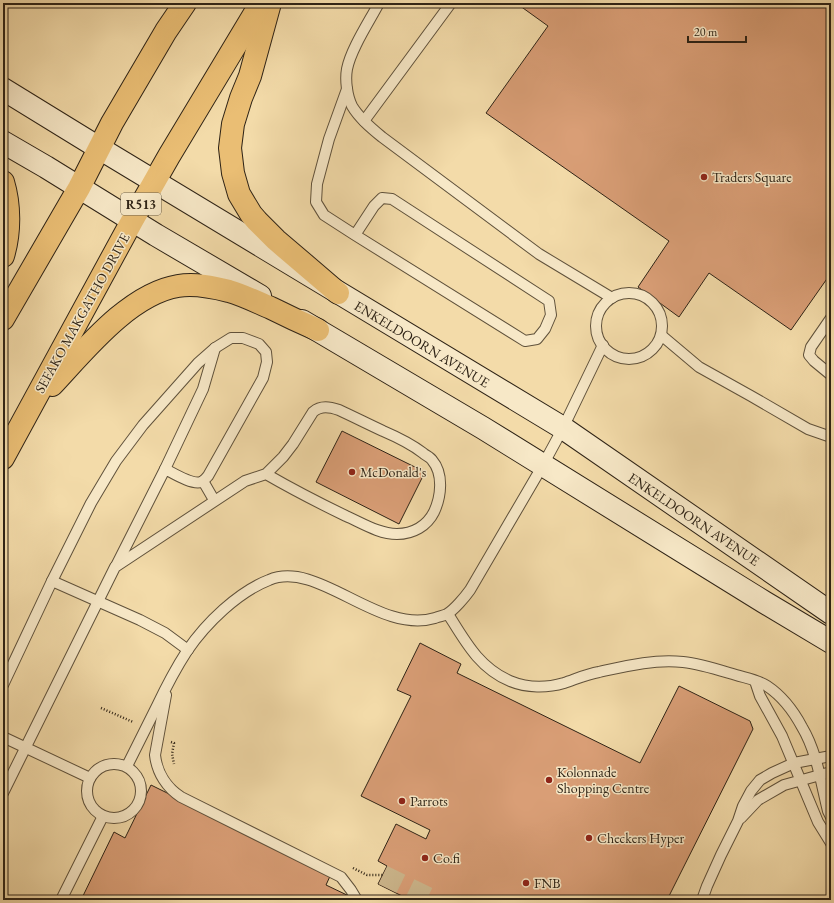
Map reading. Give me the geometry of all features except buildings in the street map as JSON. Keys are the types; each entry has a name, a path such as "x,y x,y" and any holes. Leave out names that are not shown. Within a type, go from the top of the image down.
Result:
{"main road":[{"path":"3,319 79,188 112,123 166,31 185,3"},
{"name":"SEFAKO MAKGATHO DRIVE","path":"3,458 154,182 261,3"},
{"path":"270,3 250,76 233,124 230,148 233,173 239,194 257,221 276,240 338,293"},
{"path":"3,182 6,191 8,212 8,236 3,256"},
{"path":"29,410 95,339 121,315 138,302 169,288 179,286 202,286 229,291 255,301 318,330"}],"street":[{"name":"ENKELDOORN AVENUE","path":"3,89 154,182 563,428 831,613"},
{"path":"3,142 132,221 318,330 543,465 831,642"}],"lane":[{"path":"379,3 352,53 346,70 347,89 352,105 364,121 382,137 539,254 612,298"},
{"path":"364,121 451,3"},
{"path":"347,89 328,139 317,184 316,202 324,215 355,235 525,341 537,339 545,329 551,315 549,301 392,199 382,198 374,206 355,235"},
{"path":"622,293 634,293 645,296 654,303 660,313 662,324 661,335 656,345 649,352 640,357 620,357 610,353 603,346 598,337 596,326 598,315 604,305 612,298 622,293"},
{"path":"831,318 811,347 809,355 831,375"},
{"path":"661,335 699,367 808,429 831,438"},
{"path":"3,685 91,503 116,461 143,425 198,362 215,348 231,338 243,338 259,344 266,352 267,362 263,378 208,476 199,483 192,482 165,470"},
{"path":"127,766 168,683 188,650 226,607 247,591 270,579 287,575 305,579 325,586 385,614 408,620 427,620 448,614 470,590 543,465 563,428 603,346"},
{"path":"3,793 115,567 165,470 203,389 215,348"},
{"path":"115,567 245,480 266,474 290,449 317,408 325,407 339,410 408,442 432,460 437,468 440,478 440,488 437,506 430,519 420,528 410,532 397,534 383,532 365,524 326,506 266,474"},
{"path":"203,481 214,500"},
{"path":"52,581 140,620 165,633 188,650"},
{"path":"448,614 470,650 480,661 493,672 511,682 535,687 562,683 596,672 651,662 683,662 716,669 766,685 779,696 793,712 809,740 820,776 828,811 831,817"},
{"path":"755,681 760,696 782,736 818,822 831,843"},
{"path":"168,683 155,755 156,763 166,784 181,798 341,877 357,900"},
{"path":"3,737 90,778"},
{"path":"702,900 721,855 738,822 750,791 760,780 772,772 794,763 831,756"},
{"path":"110,763 119,763 127,766 134,772 139,780 141,789 140,798 136,807 130,813 121,817 112,818 103,816 95,811 90,804 87,795 87,787 90,778 95,771 110,763"},
{"path":"738,822 758,800 784,785 831,772"},
{"path":"61,900 103,816"}],"path":[{"path":"100,708 146,728"},
{"path":"159,735 174,744 172,754 174,765"},
{"path":"347,865 368,875 383,875"}],"tunnel":[{"path":"383,875 434,900"}],"place":[{"name":"Traders Square","path":"704,177"},
{"name":"McDonald's","path":"352,472"},
{"name":"Kolonnade Shopping Centre","path":"549,780"},
{"name":"Parrots","path":"402,801"},
{"name":"Checkers Hyper","path":"589,838"},
{"name":"Co.fi","path":"425,858"},
{"name":"FNB","path":"526,883"}]}
